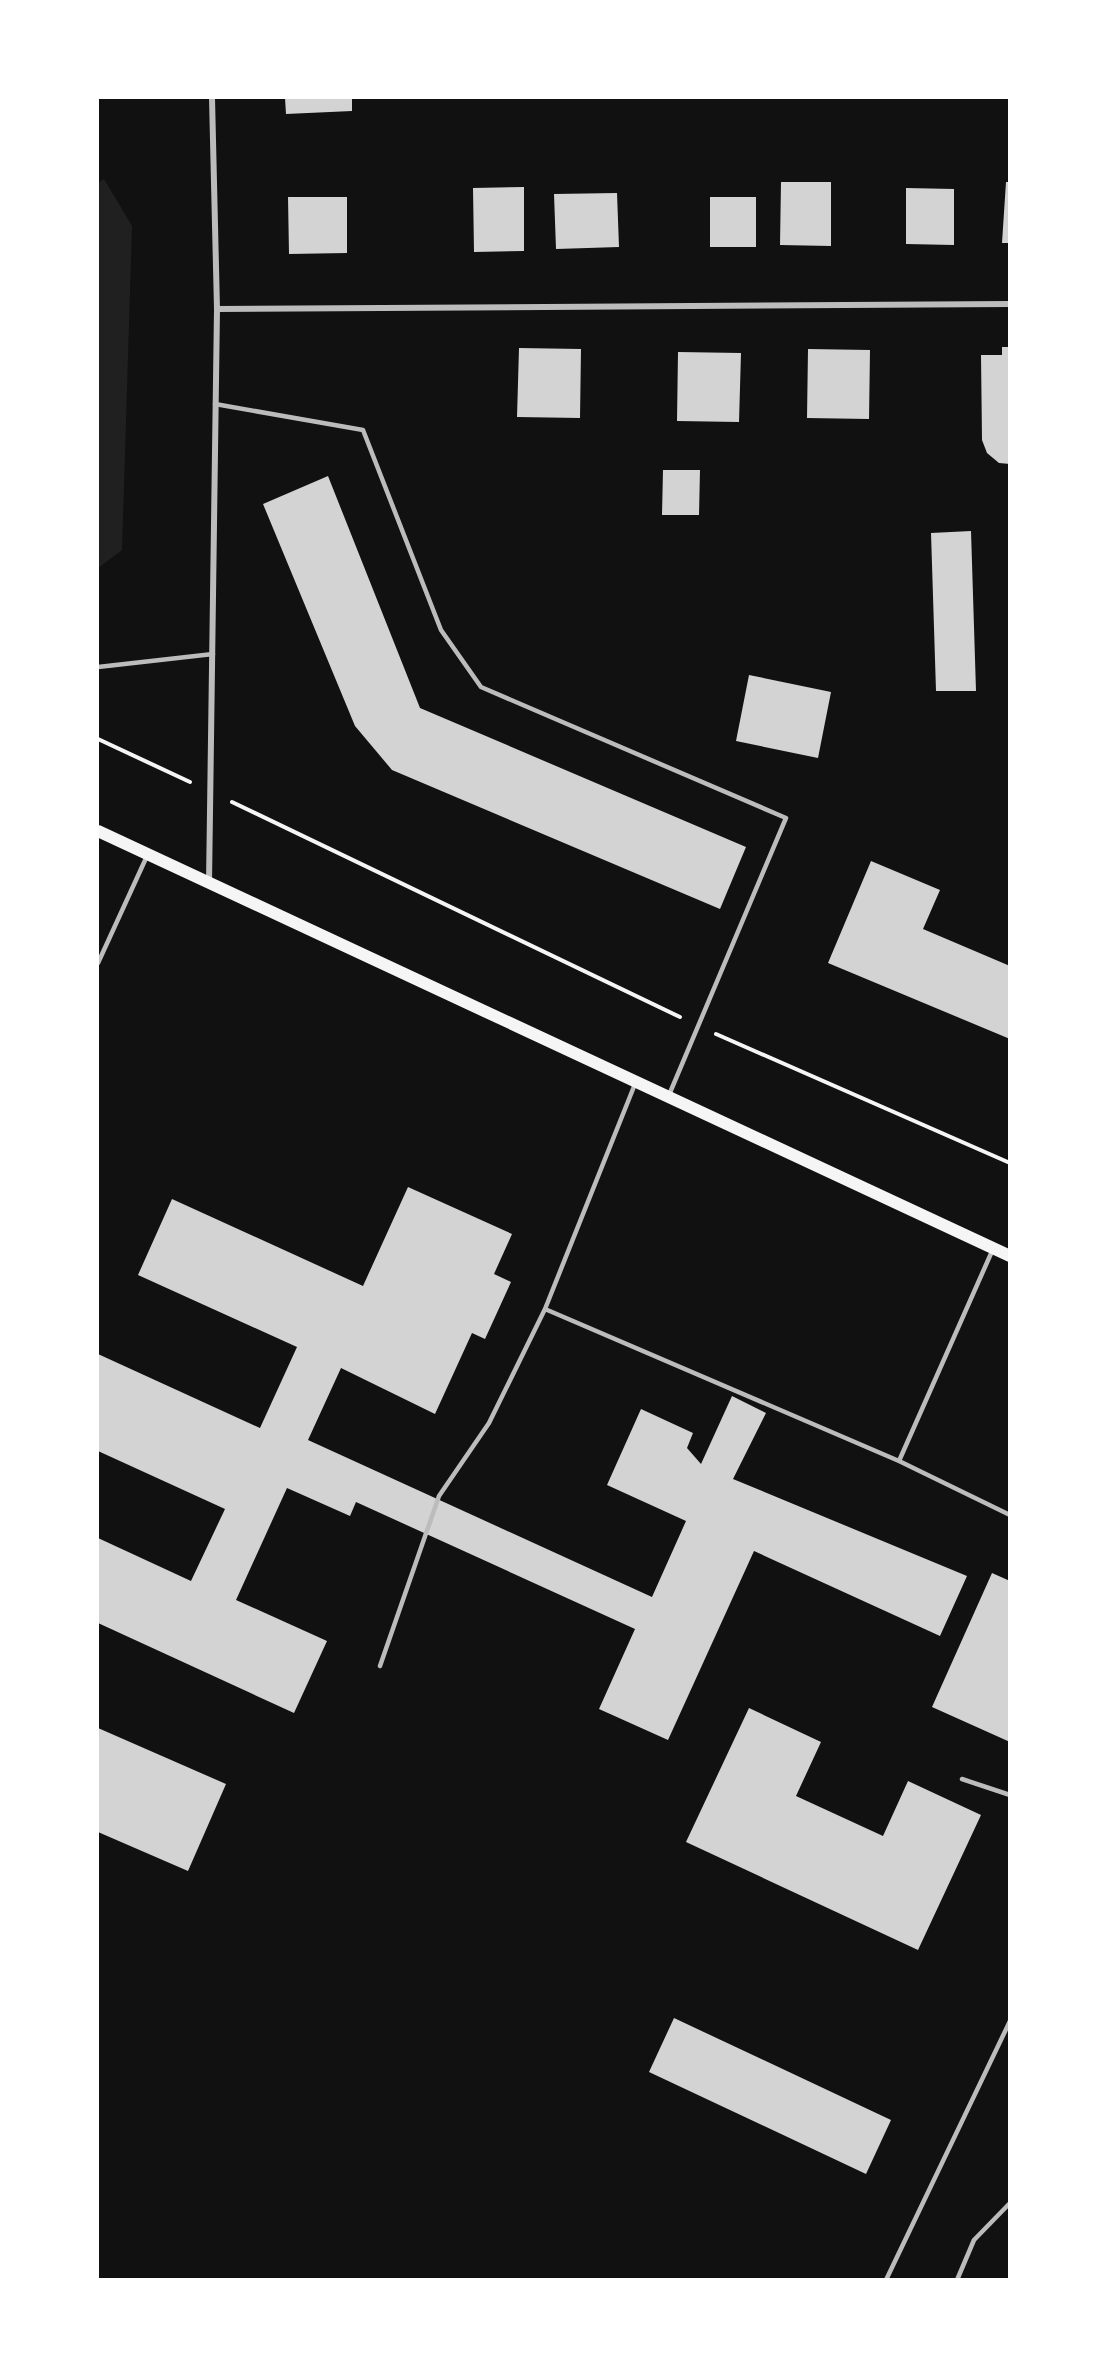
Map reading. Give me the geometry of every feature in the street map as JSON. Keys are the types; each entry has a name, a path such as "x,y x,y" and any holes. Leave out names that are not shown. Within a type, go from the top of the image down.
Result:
{"main road":[{"path":"98,831 1010,1256"}],"street":[{"path":"209,884 217,309 212,98"},
{"path":"217,309 1010,304"}],"lane":[{"path":"215,404 363,430 441,630 481,687 786,818 669,1097"},
{"path":"98,667 213,654"},
{"path":"98,963 148,853"},
{"path":"380,1666 439,1496 489,1423 544,1309 636,1081"},
{"path":"899,1461 993,1248"},
{"path":"544,1309 899,1461 1010,1515"},
{"path":"962,1779 1010,1795"},
{"path":"886,2280 1010,2020"},
{"path":"957,2280 974,2240 1010,2204"}],"path":[{"path":"98,739 698,1026 1010,1163"}],"shaded area":[{"path":"104,179 132,226 122,550 98,568 98,183"}],"building":[{"path":"285,98 352,98 352,111 286,114"},
{"path":"781,182 831,182 831,246 780,245"},
{"path":"1006,182 1010,182 1010,243 1002,243"},
{"path":"524,187 524,251 474,252 473,188"},
{"path":"906,188 954,189 954,245 906,244"},
{"path":"617,193 619,247 556,249 554,194"},
{"path":"288,197 347,197 347,253 289,254"},
{"path":"710,197 756,197 756,247 710,247"},
{"path":"1002,347 1010,347 1010,464 999,463 987,453 982,440 981,355 1002,355"},
{"path":"519,348 581,349 580,418 517,417"},
{"path":"808,349 870,350 869,419 807,418"},
{"path":"678,352 741,353 739,422 677,421"},
{"path":"663,470 700,470 699,515 662,515"},
{"path":"328,476 420,708 746,847 720,909 392,770 355,726 263,504"},
{"path":"971,531 976,691 936,691 931,533"},
{"path":"749,675 831,692 818,758 736,741"},
{"path":"871,861 940,890 923,929 1010,966 1010,1039 828,963"},
{"path":"408,1187 512,1234 494,1274 511,1282 485,1339 472,1333 435,1414 341,1368 308,1440 652,1597 686,1521 607,1485 641,1409 693,1433 687,1448 701,1464 732,1396 766,1413 733,1479 967,1576 940,1636 754,1551 668,1740 599,1709 635,1629 356,1502 350,1516 287,1488 236,1600 327,1641 294,1713 98,1623 98,1538 191,1581 225,1509 98,1451 98,1354 260,1428 297,1347 138,1275 172,1199 363,1286"},
{"path":"992,1573 1010,1581 1010,1742 932,1707"},
{"path":"749,1708 821,1742 796,1796 883,1836 908,1781 981,1815 918,1950 686,1842"},
{"path":"98,1728 226,1784 188,1871 98,1832"},
{"path":"674,2018 891,2120 866,2174 649,2072"}]}
